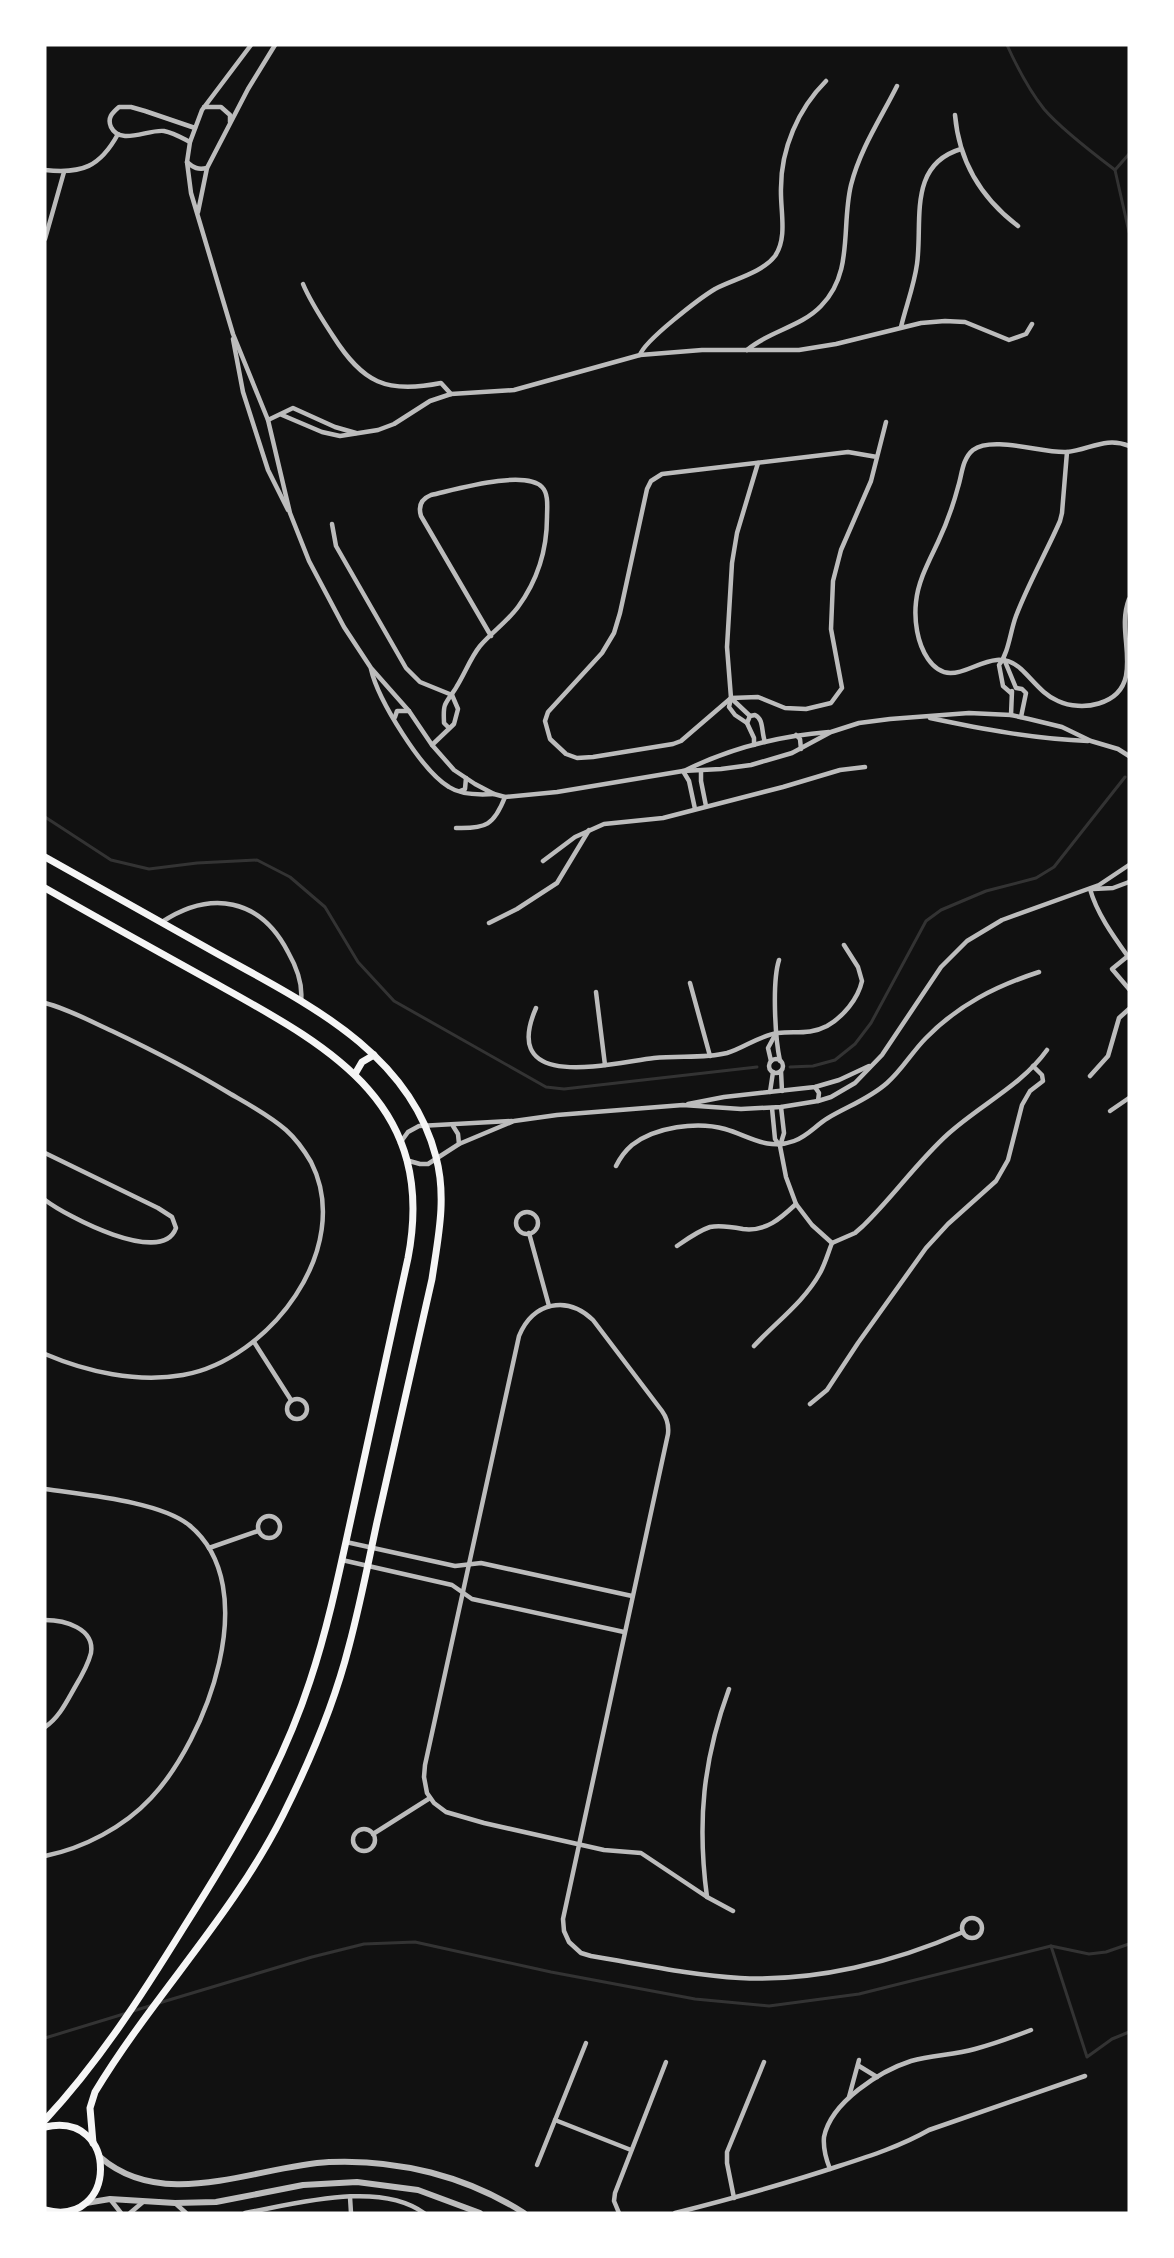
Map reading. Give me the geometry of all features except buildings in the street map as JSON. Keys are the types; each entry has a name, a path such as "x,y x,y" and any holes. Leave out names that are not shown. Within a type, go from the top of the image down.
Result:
{"main road":[{"path":"45,857 301,1001 348,1032 374,1055 406,1091 425,1125 437,1158 442,1201 432,1279 349,1646 321,1733 283,1816 245,1881 216,1924 173,1978 93,2096 89,2113 93,2143"},
{"path":"45,888 299,1030 355,1074 378,1102 400,1143 406,1160 413,1202 411,1242 342,1560 318,1658 297,1718 280,1759 235,1846 149,1984 81,2081 45,2120"},
{"path":"355,1074 362,1062 374,1055"},
{"path":"45,2127 58,2125 71,2127 83,2133 93,2143 100,2157 102,2170 100,2183 85,2203 66,2211 45,2210"}],"street":[{"path":"251,45 204,107 190,142 187,176 233,334 268,420 290,513"},
{"path":"197,214 207,168 256,75 275,45"},
{"path":"640,356 650,341 690,308 714,290 763,267 777,253 782,232 781,188 785,153 801,113 813,94 826,81"},
{"path":"747,351 755,344 814,313 834,289 844,260 847,208 854,176 872,130 897,86"},
{"path":"190,142 164,131 152,131 125,137 112,130 110,122 112,113 119,107 131,107 195,128"},
{"path":"204,107 221,107 230,115 230,125"},
{"path":"956,115 961,149 972,174 996,208 1017,226"},
{"path":"45,170 64,172 92,166 112,145 118,134"},
{"path":"901,327 917,264 919,214 924,183 935,163 961,149"},
{"path":"187,162 193,168 200,170 207,168"},
{"path":"45,240 64,172"},
{"path":"303,284 312,304 357,369 376,381 397,388 424,387 441,383 451,394"},
{"path":"282,415 322,432 340,436 378,430 394,424 430,401 451,394 514,390 640,356 702,350 799,350 836,344 921,323 965,322 1010,340 1026,334 1032,324"},
{"path":"233,334 243,392 268,470 290,513 320,584 344,627 371,668 409,711 432,745 454,770 466,778 494,794 505,797 607,786 683,771 721,770 758,763 801,749 831,732"},
{"path":"238,372 243,369 249,371"},
{"path":"268,420 292,408 335,427 358,433"},
{"path":"877,457 848,452 662,474 651,481 647,489 614,633 602,653 548,712 545,721 550,739 566,754 576,758 593,757 681,741 731,698 758,697 785,708 806,708 831,703 842,688 831,629 833,581 841,550 872,481 886,422"},
{"path":"1129,446 1113,441 1067,452 1024,446 987,445 973,450 966,460 952,509 918,589 915,610 917,631 923,650 934,666 945,673 955,674 987,660 1004,659 1018,666 1045,693 1057,701 1070,705 1102,703 1115,694 1126,675 1124,622 1129,599"},
{"path":"1011,715 1013,702 1011,693 1003,686 999,666 1004,659 1009,634 1017,613 1062,513 1067,452"},
{"path":"754,745 754,738 747,723 735,715 729,707 731,698 727,647 732,563 737,533 758,463"},
{"path":"268,470 274,470 280,466"},
{"path":"449,728 444,723 444,709 479,647 491,636 522,601 542,558 547,530 547,496 542,486 530,480 511,480 431,495 424,499 420,507 421,516 491,636"},
{"path":"332,524 336,546 406,668 420,682 452,695 458,709 454,724 432,745"},
{"path":"1004,659 1016,688"},
{"path":"371,668 377,689 426,767 450,788 477,795 494,794"},
{"path":"1011,693 1016,688"},
{"path":"1016,688 1026,693 1021,717"},
{"path":"731,698 750,716 759,717 762,721 760,730 765,742"},
{"path":"395,719 397,711 409,711"},
{"path":"967,727 966,720 969,713"},
{"path":"683,771 718,756 796,735 831,732 874,721 969,713 1011,715 1062,728 1091,741 1118,749 1129,756"},
{"path":"747,723 750,716"},
{"path":"924,717 967,727 1059,740 1091,741"},
{"path":"1059,740 1063,734 1062,728"},
{"path":"796,735 800,739 801,749"},
{"path":"718,756 721,770"},
{"path":"543,861 575,837 604,824 642,822 783,787 840,770 865,767"},
{"path":"683,771 689,781 695,809"},
{"path":"701,771 706,806"},
{"path":"460,791 465,789 466,778"},
{"path":"456,828 478,829 483,826 497,815 505,797"},
{"path":"489,923 517,909 557,883 589,830"},
{"path":"400,1143 413,1129 425,1125 453,1126 683,1105 741,1109 781,1107 818,1101 848,1087 874,1063 888,1047 941,967 967,941 1002,920 1090,889 1107,881 1129,865"},
{"path":"1090,889 1113,888 1129,882"},
{"path":"1090,889 1114,938 1129,957 1112,969 1129,989"},
{"path":"162,922 186,909 205,905 230,904 253,911 271,926 290,954 300,983 301,1001"},
{"path":"536,1008 530,1024 528,1042 530,1049 535,1056 552,1063 572,1067 660,1057 710,1056 737,1050 776,1033 818,1030 838,1018 860,989 862,976 844,945"},
{"path":"779,960 776,978 776,1033 783,1067 781,1071 782,1091"},
{"path":"616,1166 627,1150 639,1141 658,1132 686,1127 722,1128 767,1145 780,1146 804,1136 823,1121 861,1102 886,1084 926,1038 964,1006 998,987 1039,972"},
{"path":"690,983 710,1056"},
{"path":"596,992 605,1065"},
{"path":"45,1003 128,1038 215,1085 280,1125 306,1154 317,1176 323,1218 317,1250 289,1304 274,1323 254,1342 229,1358 208,1368 170,1377 141,1377 107,1373 71,1364 45,1354"},
{"path":"1090,1076 1108,1056 1119,1018 1129,1009"},
{"path":"770,1092 773,1072 770,1067 768,1048 776,1033"},
{"path":"754,1346 787,1315 807,1291 820,1272 832,1243 855,1233 863,1226 933,1148 1033,1066 1047,1050"},
{"path":"771,1061 780,1060"},
{"path":"683,1105 743,1094 815,1087 839,1080 874,1063"},
{"path":"810,1404 831,1386 858,1343 926,1248 948,1224 991,1188 1000,1176 1008,1161 1022,1105 1030,1091 1043,1081 1042,1075 1033,1066"},
{"path":"773,1072 781,1071"},
{"path":"815,1087 819,1093 818,1101"},
{"path":"741,1109 740,1102 743,1094"},
{"path":"1110,1111 1129,1098"},
{"path":"772,1107 774,1136 780,1146 783,1167 796,1203 812,1225 832,1243"},
{"path":"780,1146 784,1133 781,1107"},
{"path":"406,1160 424,1164 459,1144 514,1121"},
{"path":"453,1126 459,1134 459,1144"},
{"path":"45,1153 158,1208 172,1217 176,1228 171,1236 160,1242 134,1240 92,1226 59,1210 45,1200"},
{"path":"677,1246 690,1236 710,1227 747,1229 767,1225 775,1222 796,1203"},
{"path":"525,1212 533,1214 538,1222 536,1228 529,1233 523,1233 517,1226 518,1218 525,1212"},
{"path":"529,1233 549,1306"},
{"path":"733,1911 706,1897 647,1855 579,1844 453,1815 439,1808 430,1798 424,1783 425,1765 519,1336 532,1316 549,1306 572,1306 589,1316 668,1421 668,1434 624,1632 579,1844 564,1912 563,1926 567,1937 573,1946 591,1956 718,1976 775,1978 816,1974 875,1962 929,1947 963,1932"},
{"path":"254,1342 291,1400"},
{"path":"300,1399 306,1404 307,1411 302,1418 296,1419 288,1414 287,1405 291,1400 300,1399"},
{"path":"45,1489 162,1510 189,1525 209,1548 222,1584 225,1605 224,1629 208,1700 188,1745 159,1789 136,1812 115,1827 67,1850 45,1856"},
{"path":"267,1515 276,1518 280,1523 279,1533 272,1538 262,1536 258,1530 260,1521 267,1515"},
{"path":"209,1548 258,1530"},
{"path":"346,1542 455,1566 481,1563 632,1596"},
{"path":"342,1560 452,1585 472,1599 624,1632"},
{"path":"45,1620 80,1628 89,1639 91,1647 87,1664 72,1692 57,1717 45,1727"},
{"path":"706,1897 701,1843 702,1798 711,1744 729,1689"},
{"path":"373,1834 430,1798"},
{"path":"368,1830 373,1834 375,1841 372,1848 363,1851 356,1848 354,1841 358,1832 368,1830"},
{"path":"974,1918 981,1924 980,1933 976,1937 967,1936 963,1932 963,1923 968,1919 974,1918"},
{"path":"849,2097 878,2077 909,2062 929,2056 975,2049 1031,2030"},
{"path":"537,2165 586,2043"},
{"path":"619,2213 614,2201 615,2193 666,2062"},
{"path":"734,2198 727,2152 764,2062"},
{"path":"830,2169 824,2150 826,2132 849,2097 859,2063 878,2077"},
{"path":"675,2213 830,2169 911,2140 929,2130 1085,2076"},
{"path":"555,2120 631,2150"},
{"path":"100,2157 131,2178 186,2184 238,2179 313,2163 379,2163 415,2169 463,2182 524,2213"},
{"path":"85,2203 110,2199 175,2203 216,2202 303,2186 357,2182 418,2190 480,2213"},
{"path":"350,2198 351,2213"},
{"path":"245,2213 302,2200 350,2198 398,2202 410,2205 424,2213"},
{"path":"110,2199 121,2213"},
{"path":"130,2213 143,2202"},
{"path":"175,2203 186,2213"}],"waterway":[{"path":"1007,45 1033,94 1044,109 1068,133 1115,170"},
{"path":"1129,154 1115,170 1129,232"},
{"path":"790,1067 813,1066 835,1060 855,1044 871,1023 926,921 941,910 986,891 1036,878 1054,867 1125,777"},
{"path":"45,817 111,860 149,869 197,863 257,860 290,877 325,907 358,962 394,1001 546,1087 564,1089 757,1067"},
{"path":"159,2003 312,1957 364,1944 415,1942 551,1972 695,1999 769,2006 859,1994 1051,1946 1089,1954 1106,1952 1129,1944"},
{"path":"1051,1946 1087,2057 1112,2039 1129,2032"},
{"path":"133,2011 153,2005"},
{"path":"45,2038 127,2013"}]}
